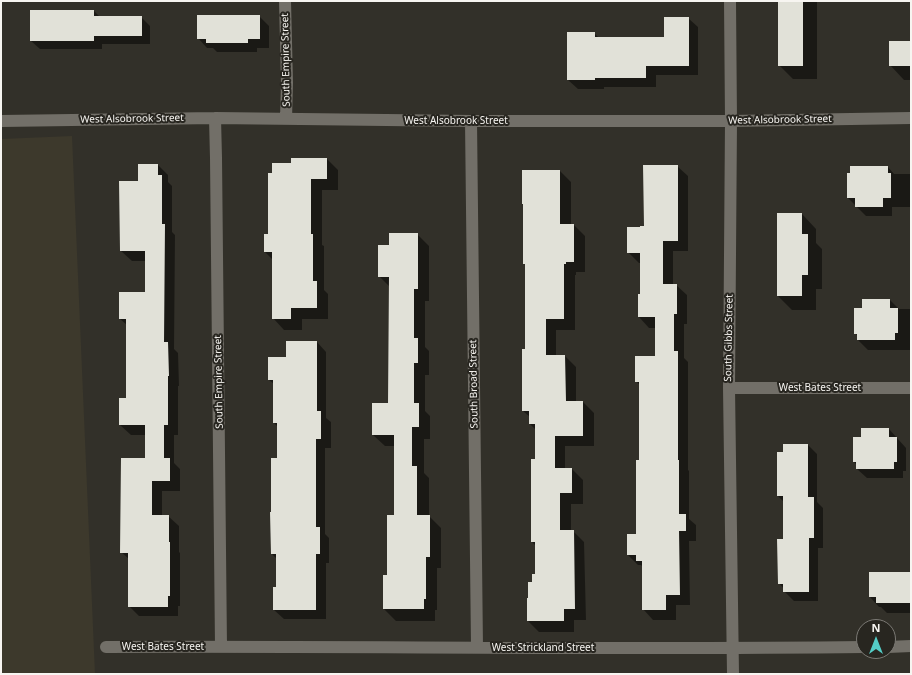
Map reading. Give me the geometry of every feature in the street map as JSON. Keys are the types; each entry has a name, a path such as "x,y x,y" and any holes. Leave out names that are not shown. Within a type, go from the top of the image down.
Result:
{"street":[{"name":"South Empire Street","path":"285,1 287,83 286,119"},
{"name":"South Gibbs Street","path":"730,1 731,121 729,388 733,674"},
{"name":"South Empire Street","path":"215,118 221,647"},
{"name":"West Alsobrook Street","path":"1,121 215,118 471,121 731,121 911,118"},
{"name":"South Broad Street","path":"471,121 477,647"},
{"name":"West Bates Street","path":"729,388 911,388"},
{"path":"896,647 911,646"},
{"name":"West Bates Street","path":"106,647 221,647"},
{"name":"West Strickland Street","path":"221,647 856,647"}],"shaded area":[{"path":"72,136 95,674 1,674 1,139"}],"building":[{"path":"778,1 803,1 803,66 778,66"},
{"path":"30,10 94,10 94,16 142,16 142,36 94,36 94,41 30,41"},
{"path":"197,15 260,15 260,39 248,39 248,43 206,43 206,39 197,39"},
{"path":"664,17 689,17 689,66 646,66 646,78 595,78 595,80 567,80 567,32 595,32 595,37 664,37"},
{"path":"889,41 911,41 911,66 889,66"},
{"path":"291,158 327,158 327,179 311,179 313,281 317,281 317,308 291,308 291,319 272,319 272,252 264,252 264,234 268,234 268,173 272,173 272,163 291,163"},
{"path":"138,164 158,164 158,175 162,175 162,224 165,224 164,342 168,342 169,376 168,425 164,425 164,458 170,458 170,481 152,481 152,515 169,515 170,596 168,596 168,607 128,607 128,553 120,553 121,458 145,458 145,425 119,425 119,398 126,398 126,319 119,319 119,292 145,292 145,251 120,251 119,181 138,181"},
{"path":"643,165 678,165 678,241 663,241 663,284 677,284 677,314 674,314 674,351 678,351 679,514 686,514 686,531 679,531 680,595 666,595 666,610 642,610 642,561 636,561 636,555 627,555 627,534 636,534 636,460 639,460 639,382 635,382 635,356 655,356 655,317 638,317 638,294 640,294 640,253 627,253 627,227 644,226"},
{"path":"850,166 888,166 888,173 891,173 891,198 883,198 883,207 855,207 855,198 847,198 847,173 850,173"},
{"path":"522,170 560,170 560,224 574,224 574,262 566,262 566,264 564,264 564,319 546,319 546,355 565,355 566,401 583,401 583,436 555,436 555,468 572,468 572,493 560,493 560,530 574,530 575,609 564,609 564,621 527,621 528,582 532,582 532,574 535,574 535,542 531,542 531,459 535,459 535,424 529,424 529,411 522,411 522,349 525,349 525,264 523,264"},
{"path":"777,213 802,213 802,234 808,234 808,275 802,275 802,296 777,296"},
{"path":"389,233 418,233 418,289 414,289 414,338 418,338 418,363 414,363 414,403 419,403 419,427 412,427 412,466 417,466 417,515 430,515 430,557 426,557 426,599 424,599 424,609 383,609 383,575 387,575 387,515 394,515 394,435 372,435 372,403 388,403 389,277 378,277 378,245 389,245"},
{"path":"862,299 890,299 890,308 898,308 898,333 895,333 895,340 857,340 857,334 854,334 854,308 862,308"},
{"path":"286,341 317,341 317,411 321,411 321,439 316,439 316,527 320,527 320,554 316,554 316,610 273,610 273,587 276,587 276,554 271,554 271,458 277,458 277,423 273,423 273,380 268,380 268,357 286,357"},
{"path":"861,428 889,428 889,437 897,437 897,462 894,462 894,469 856,469 856,462 853,462 853,437 861,437"},
{"path":"783,444 808,444 808,497 814,497 814,538 809,538 809,592 783,592 783,584 778,584 777,539 783,539 783,496 777,496 777,452 783,452"},
{"path":"869,572 911,572 911,603 876,603 876,597 869,597"}]}
